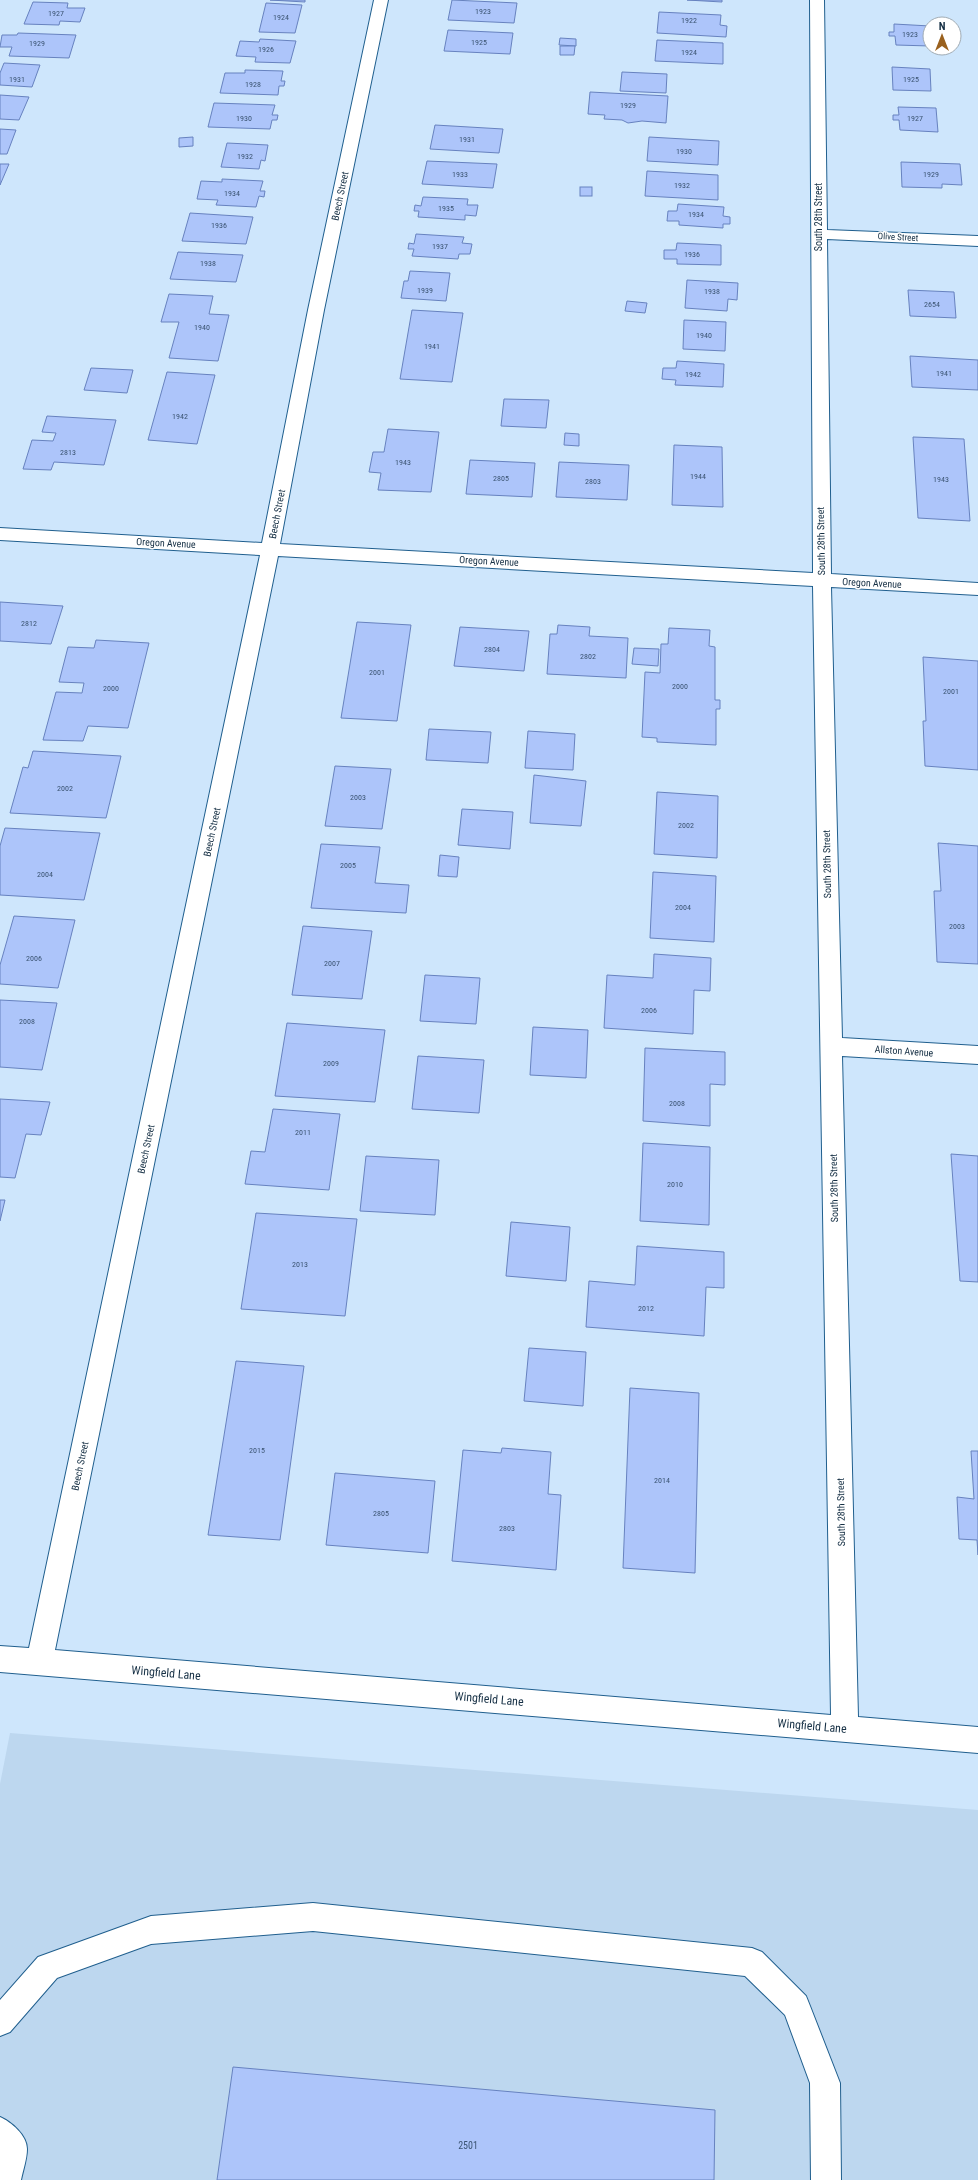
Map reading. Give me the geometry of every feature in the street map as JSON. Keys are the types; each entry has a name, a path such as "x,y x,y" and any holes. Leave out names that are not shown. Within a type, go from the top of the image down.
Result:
{"street":[{"name":"Beech Street","path":"39,1663 270,549 316,310 381,0"},
{"name":"South 28th Street","path":"817,0 822,580 845,1729"},
{"name":"Olive Street","path":"818,234 978,241"},
{"name":"Oregon Avenue","path":"0,534 978,589"},
{"name":"Allston Avenue","path":"831,1046 978,1055"},
{"name":"Wingfield Lane","path":"0,1659 978,1740"},
{"path":"0,2022 48,1967 106,1946 151,1930 290,1918 314,1917 752,1962 796,2006 825,2083 826,2180"},
{"path":"0,2132 12,2148 6,2180"}],"shaded area":[{"path":"10,1733 978,1810 978,2180 0,2180 0,1784"}],"building":[{"path":"270,0 305,0 305,2"},
{"path":"452,0 517,3 514,23 448,20"},
{"path":"687,0 722,0 722,2"},
{"path":"33,2 68,3 67,8 85,8 80,22 60,21 59,25 24,24"},
{"path":"266,3 302,5 295,33 259,32"},
{"path":"659,12 721,15 720,25 727,26 726,37 657,33"},
{"path":"894,24 922,26 922,46 896,45 895,36 889,36 889,32 894,32"},
{"path":"448,30 513,33 510,54 444,51"},
{"path":"18,33 76,35 69,58 9,56 12,47 0,47 2,35 17,35"},
{"path":"560,38 576,39 576,46 559,45"},
{"path":"260,39 296,41 290,63 255,62 256,57 236,56 240,41 259,42"},
{"path":"657,40 723,43 723,64 655,61"},
{"path":"560,46 575,46 574,55 560,55"},
{"path":"4,63 40,65 32,87 0,85 0,73"},
{"path":"892,67 930,69 931,91 893,90"},
{"path":"245,70 283,71 281,81 285,81 284,86 279,86 278,95 220,93 225,73 245,73"},
{"path":"622,72 667,74 666,93 620,91"},
{"path":"590,92 668,96 666,123 642,121 628,123 622,120 604,119 605,115 588,114"},
{"path":"0,95 29,97 19,120 0,119"},
{"path":"214,103 275,105 272,115 278,115 277,120 272,120 270,129 208,127"},
{"path":"898,107 936,108 938,132 900,130 899,120 893,120 893,115 899,115"},
{"path":"435,125 503,129 499,153 430,149"},
{"path":"0,129 16,130 7,154 0,154"},
{"path":"193,137 193,146 179,147 179,138"},
{"path":"649,137 719,141 718,165 647,161"},
{"path":"227,143 268,145 265,161 261,160 259,169 221,167"},
{"path":"427,161 497,164 493,188 422,184"},
{"path":"901,162 960,164 962,185 942,184 942,188 902,187"},
{"path":"0,164 9,164 0,185"},
{"path":"647,171 718,175 718,200 645,196"},
{"path":"222,179 263,181 260,191 265,191 264,197 259,196 256,207 216,205 218,200 197,199 201,181 222,182"},
{"path":"580,187 592,187 592,196 580,196"},
{"path":"423,197 468,199 467,205 478,205 476,216 465,215 465,220 418,217 419,211 414,211 415,205 421,206"},
{"path":"678,204 724,207 723,216 730,217 730,224 723,224 723,228 679,225 679,221 667,221 668,211 677,211"},
{"path":"190,213 253,217 246,244 182,241"},
{"path":"416,234 464,237 462,243 472,244 470,254 459,254 458,259 412,256 414,249 408,249 409,243 414,244"},
{"path":"677,243 721,245 721,265 677,264 677,259 664,259 664,250 676,250"},
{"path":"178,252 243,255 236,282 170,279"},
{"path":"410,271 450,273 446,301 401,298 404,281 408,281"},
{"path":"687,280 738,283 737,300 728,299 727,311 685,308"},
{"path":"908,290 954,292 956,318 910,316"},
{"path":"169,294 213,296 209,314 229,315 218,361 169,358 179,322 161,322"},
{"path":"627,301 647,303 645,313 625,311"},
{"path":"412,310 463,313 452,382 400,379"},
{"path":"684,320 726,322 725,351 683,349"},
{"path":"910,356 978,360 978,390 912,387"},
{"path":"677,361 724,364 723,387 675,385 676,380 662,379 663,368 676,368"},
{"path":"91,368 133,370 127,393 84,390"},
{"path":"167,372 215,375 197,444 148,440"},
{"path":"504,399 549,400 546,428 501,426"},
{"path":"47,416 116,420 104,465 54,462 51,470 23,469 32,440 53,441 56,433 42,432"},
{"path":"388,429 439,432 431,492 378,490 381,473 369,472 373,452 384,452"},
{"path":"565,433 579,434 579,446 564,445"},
{"path":"913,437 964,439 970,521 918,518"},
{"path":"674,445 722,447 723,507 672,505"},
{"path":"470,460 535,463 532,497 466,494"},
{"path":"559,462 629,465 627,500 556,497"},
{"path":"0,602 63,606 51,644 0,641"},
{"path":"357,622 411,625 397,721 341,718"},
{"path":"558,625 590,627 589,636 628,638 626,678 547,674 550,634 557,634"},
{"path":"460,627 529,631 524,671 454,666"},
{"path":"669,628 710,630 709,646 715,647 715,700 720,700 720,709 716,709 716,745 657,742 657,738 642,737 645,672 660,673 661,644 668,644"},
{"path":"96,640 149,643 128,728 88,726 83,741 43,740 56,692 82,693 84,683 59,682 68,647 94,648"},
{"path":"634,648 659,649 658,666 632,664"},
{"path":"923,657 978,661 978,770 925,766 923,721 926,721"},
{"path":"429,729 491,732 488,763 426,760"},
{"path":"528,731 575,734 573,770 525,768"},
{"path":"33,751 121,756 106,818 10,813 23,767 28,768"},
{"path":"335,766 391,769 382,829 325,826"},
{"path":"534,775 586,781 581,826 530,823"},
{"path":"657,792 718,796 717,858 654,854"},
{"path":"462,809 513,812 510,849 458,845"},
{"path":"5,828 100,833 84,900 0,895 0,846"},
{"path":"938,843 978,846 978,964 937,962 934,891 941,891"},
{"path":"321,844 380,847 375,883 409,885 406,913 311,908"},
{"path":"440,855 459,857 457,877 438,876"},
{"path":"653,872 716,876 714,942 650,938"},
{"path":"14,916 75,920 58,988 0,984 0,965"},
{"path":"303,926 372,931 362,999 292,995"},
{"path":"654,954 711,958 710,991 694,990 693,1034 604,1028 607,975 653,978"},
{"path":"425,975 480,978 476,1024 420,1021"},
{"path":"0,1000 57,1003 42,1070 0,1067"},
{"path":"287,1023 385,1030 375,1102 275,1096"},
{"path":"533,1027 588,1030 586,1078 530,1075"},
{"path":"645,1048 725,1052 725,1085 710,1084 710,1126 643,1121"},
{"path":"418,1056 484,1060 479,1113 412,1109"},
{"path":"0,1099 50,1102 41,1135 26,1134 15,1178 0,1177"},
{"path":"273,1109 340,1114 329,1190 245,1184 251,1151 265,1152"},
{"path":"643,1143 710,1147 709,1225 640,1221"},
{"path":"951,1154 978,1156 978,1282 960,1281"},
{"path":"366,1156 439,1160 435,1215 360,1211"},
{"path":"0,1200 5,1200 0,1221"},
{"path":"256,1213 357,1219 345,1316 241,1309"},
{"path":"511,1222 570,1227 566,1281 506,1276"},
{"path":"637,1246 724,1252 724,1288 706,1287 704,1336 586,1327 589,1281 635,1285"},
{"path":"529,1348 586,1352 583,1406 524,1401"},
{"path":"236,1361 304,1366 280,1540 208,1535"},
{"path":"630,1388 699,1393 695,1573 623,1568"},
{"path":"502,1448 551,1452 548,1494 561,1495 556,1570 452,1561 463,1450 501,1453"},
{"path":"971,1451 978,1451 978,1555 977,1540 959,1539 957,1497 974,1499"},
{"path":"335,1473 435,1481 428,1553 326,1545"},
{"path":"233,2067 715,2110 714,2180 217,2180"}]}
